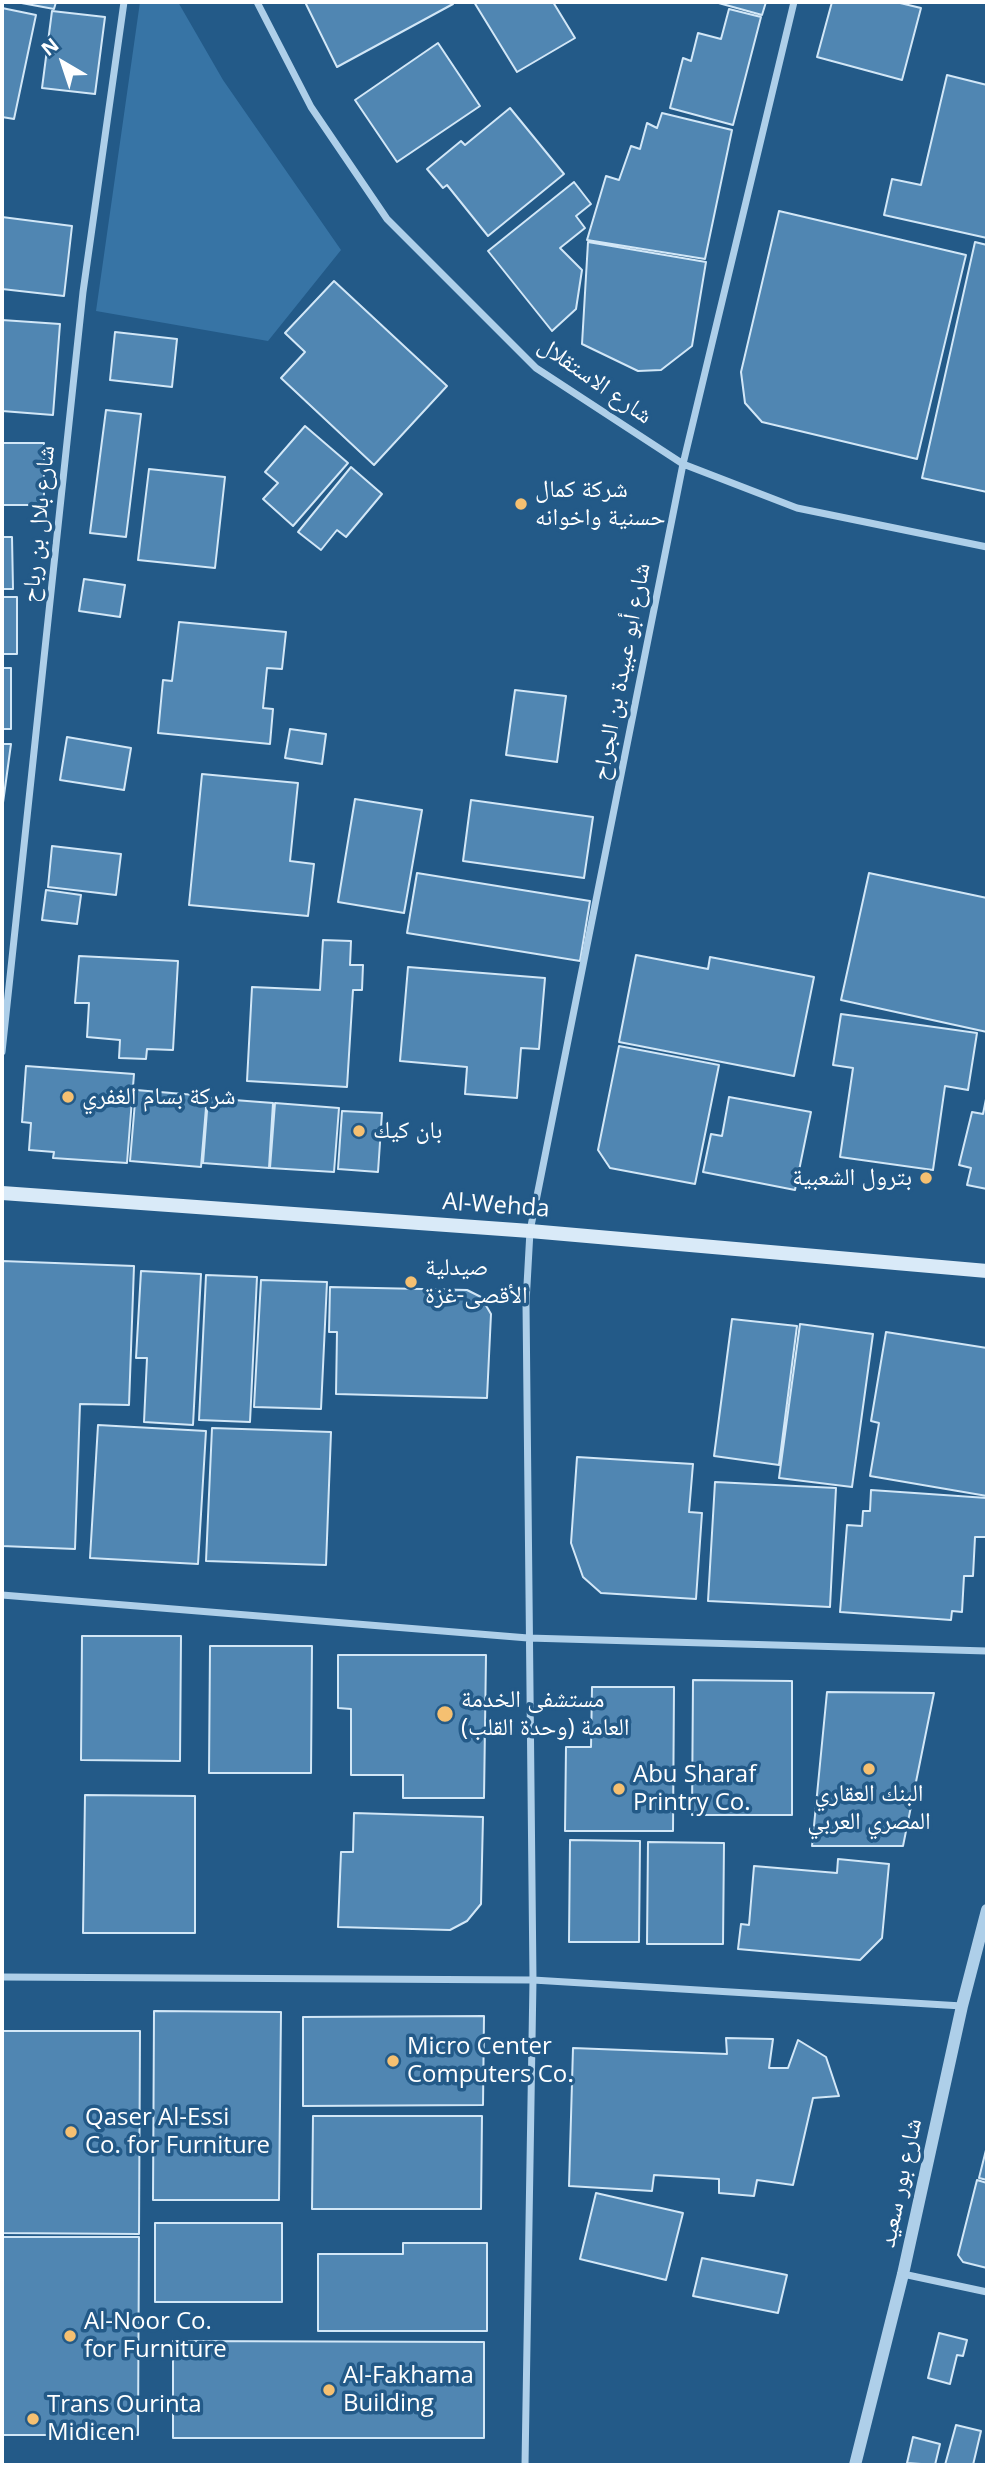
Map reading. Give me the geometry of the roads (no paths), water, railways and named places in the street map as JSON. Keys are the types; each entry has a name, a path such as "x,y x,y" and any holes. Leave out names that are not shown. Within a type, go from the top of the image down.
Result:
{"main road":[{"name":"Al-Wehda","path":"2,1193 530,1231 987,1271"}],"street":[{"name":"شارع بلال بن رباح","path":"2,1052 83,292 124,2"},
{"name":"شارع الاستقلال","path":"257,2 311,107 387,219 536,368 683,464 797,508 987,547"},
{"name":"شارع أبو عبيدة بن الجراح","path":"525,2465 533,1980 526,1303 530,1231 683,464 794,2"},
{"path":"2,1595 528,1638 987,1651"},
{"name":"شارع بور سعيد","path":"855,2465 903,2274 962,2006 987,1910"},
{"path":"2,1977 533,1980 962,2006"},
{"path":"903,2274 987,2292"}],"place":[{"name":"شركة كمال حسنية واخوانه","path":"521,504"},
{"name":"شركة بسام الغفري","path":"68,1097"},
{"name":"بان كيك","path":"359,1131"},
{"name":"بترول الشعبية","path":"926,1178"},
{"name":"صيدلية الأقصى-غزة","path":"411,1282"},
{"name":"مستشفى الخدمة العامة (وحدة القلب)","path":"445,1714"},
{"name":"البنك العقاري المصري العربي","path":"869,1769"},
{"name":"Abu Sharaf Printry Co.","path":"619,1789"},
{"name":"Micro Center Computers Co.","path":"393,2061"},
{"name":"Qaser Al-Essi Co. for Furniture","path":"71,2132"},
{"name":"Al-Noor Co. for Furniture","path":"70,2336"},
{"name":"Al-Fakhama Building","path":"329,2390"},
{"name":"Trans Ourinta Midicen","path":"33,2419"}]}
